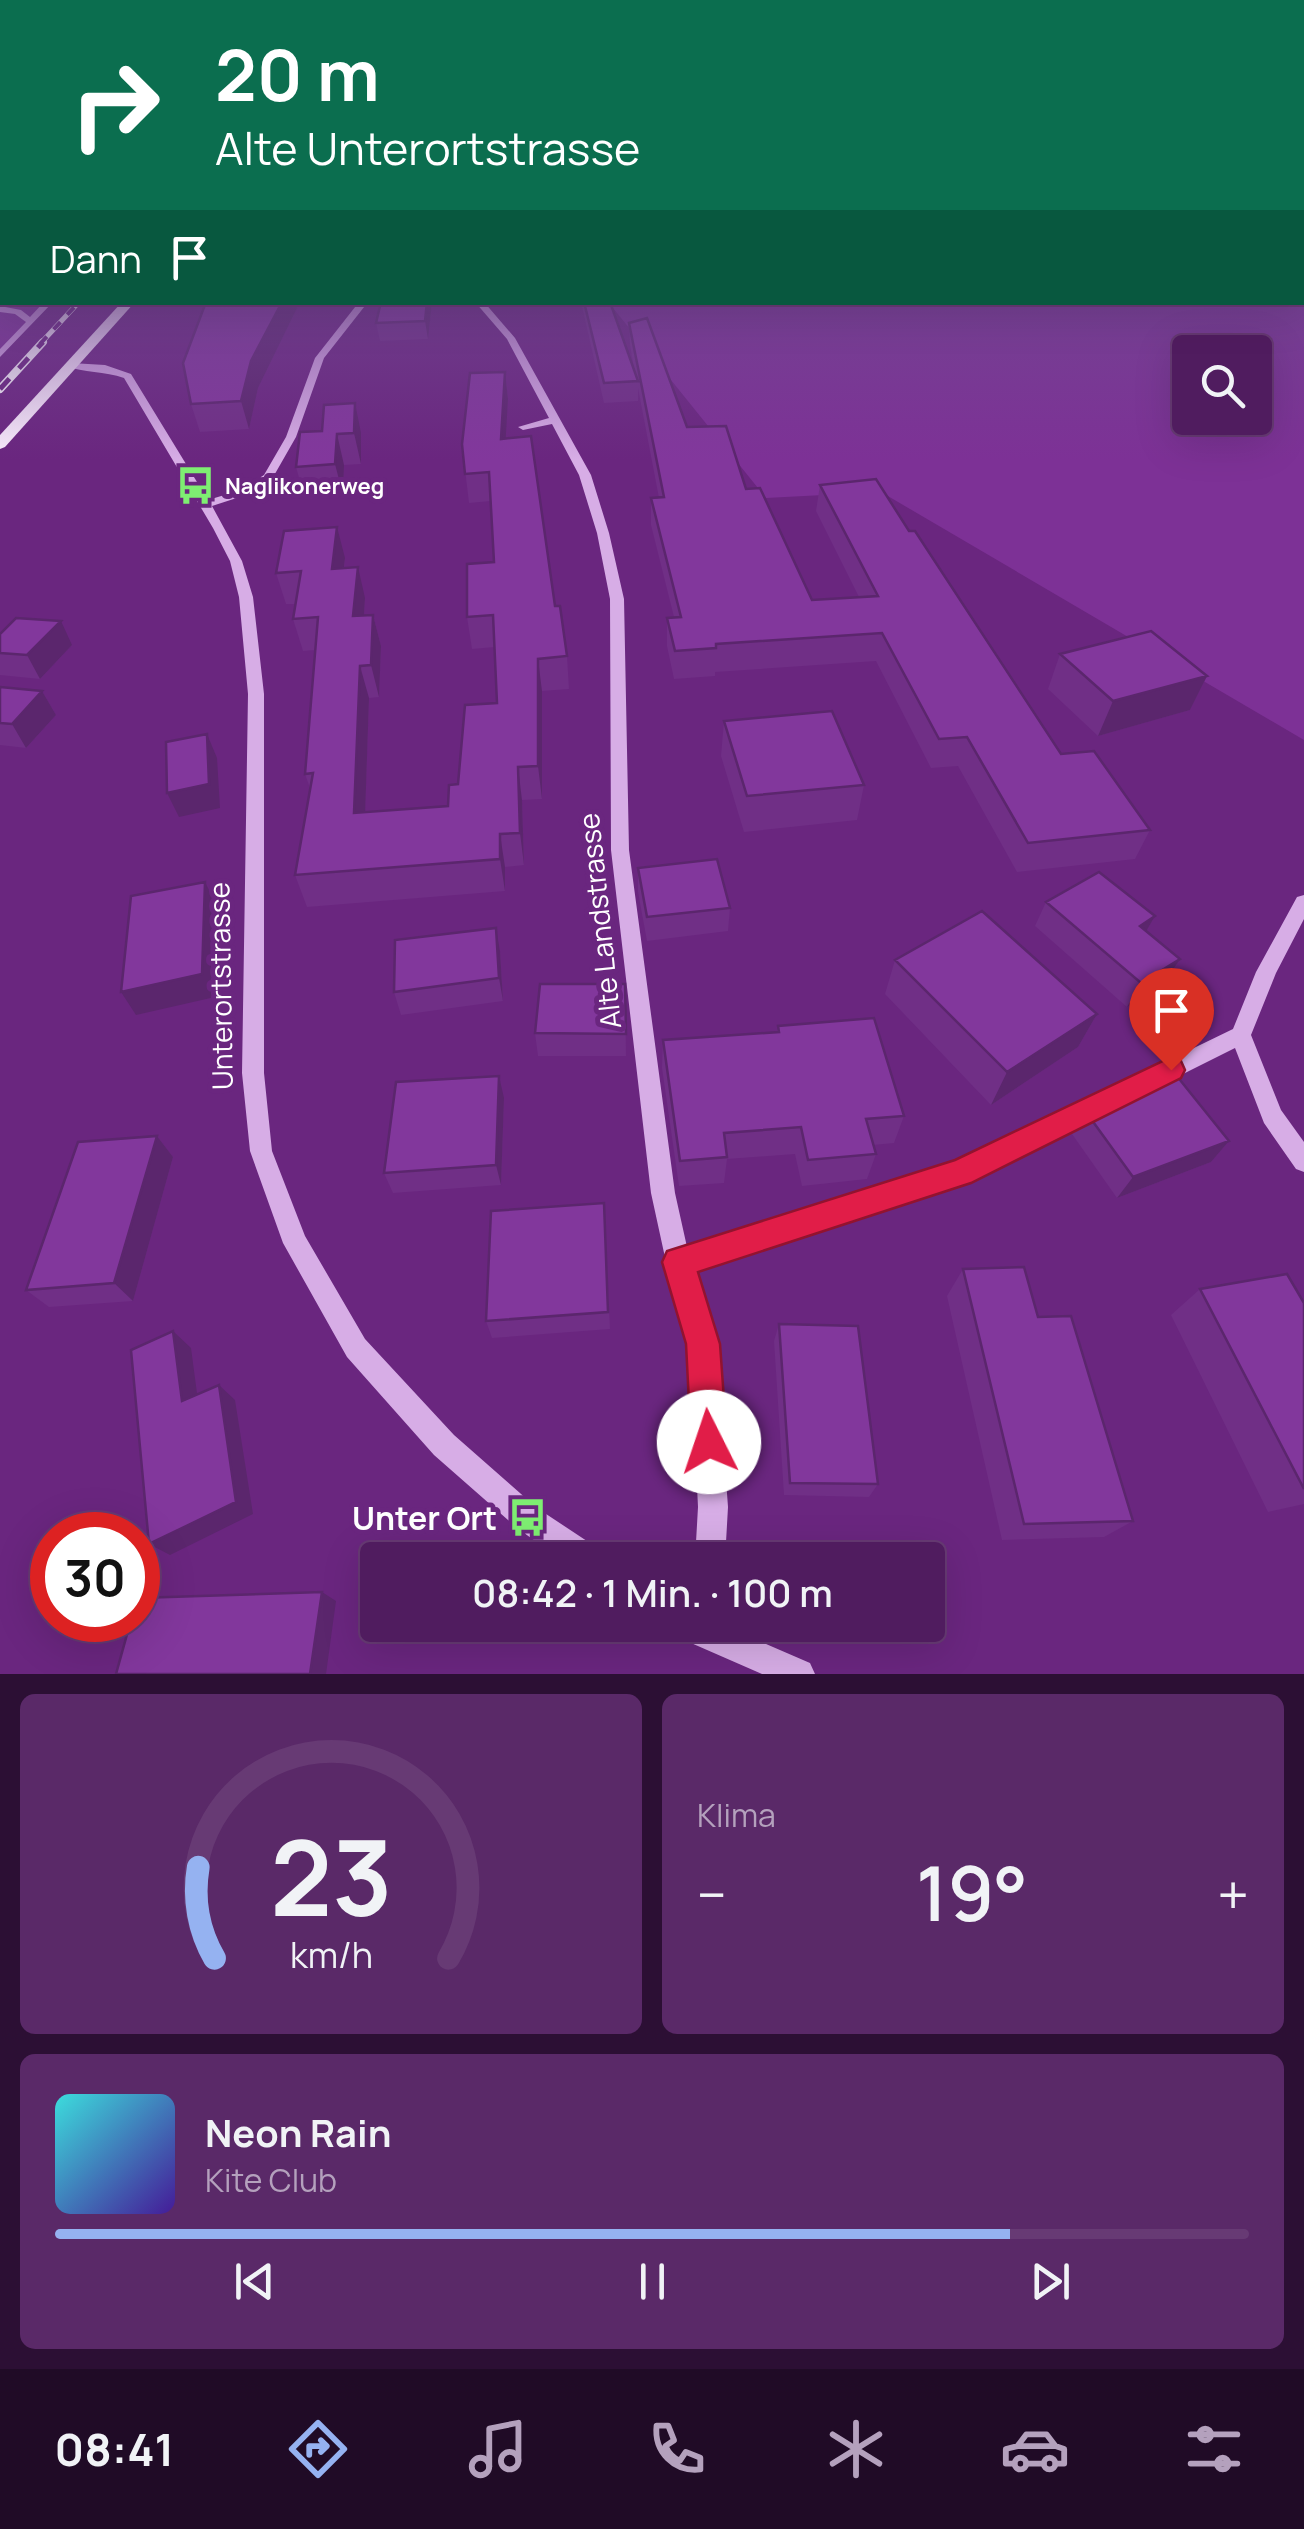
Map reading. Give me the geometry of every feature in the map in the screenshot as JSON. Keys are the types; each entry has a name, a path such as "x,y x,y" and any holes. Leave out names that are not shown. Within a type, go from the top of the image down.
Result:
{"main road":[{"path":"0,444 125,305"}],"street":[{"path":"0,354 46,305"},
{"path":"206,504 245,492 268,477 291,437 320,358 362,305"},
{"name":"Alte Landstrasse","path":"482,305 511,338 585,475 604,533 617,599 620,850 663,1193 678,1262 703,1344 714,1507 711,1542"},
{"path":"0,309 18,312 29,320"},
{"name":"Unterortstrasse","path":"71,366 106,368 128,376 236,561 254,647 256,694 251,988 261,1151 295,1244 356,1348 444,1445 527,1518 562,1542"},
{"path":"523,427 556,420"},
{"path":"678,1262 961,1173 1241,1035 1266,972 1304,902"},
{"path":"1241,1035 1272,1116 1304,1161"},
{"path":"726,1642 799,1674"}],"shaded area":[{"path":"0,305 47,305 0,354"},
{"path":"611,305 1304,305 1304,740 881,492 766,498"}],"building":[{"path":"205,305 280,305 251,361 241,401 191,404 183,363"},
{"path":"380,305 427,305 425,321 376,323"},
{"path":"585,305 611,305 638,381 604,383"},
{"path":"647,318 687,427 726,426 746,489 760,488 812,600 878,596 820,485 876,479 909,531 915,531 1061,754 1094,751 1150,830 1028,843 967,737 939,739 882,633 716,644 716,648 675,651 667,618 681,617 651,498 664,497 629,323"},
{"path":"505,372 501,439 531,436 555,606 560,606 567,656 538,659 538,766 518,767 520,833 500,834 500,859 295,875 313,773 305,774 318,617 293,619 301,571 276,573 284,531 337,527 332,569 358,567 353,616 373,615 371,665 360,666 354,813 448,806 449,785 458,784 465,705 497,703 493,615 467,617 467,564 494,562 489,472 465,474 462,444 470,373"},
{"path":"355,403 354,433 337,434 335,464 296,467 300,432 322,431 324,405"},
{"path":"16,618 61,621 27,655 0,653 0,634"},
{"path":"1151,631 1207,676 1113,701 1060,654"},
{"path":"0,687 42,691 12,724 0,723"},
{"path":"832,711 864,785 747,796 724,721"},
{"path":"207,734 209,784 167,793 166,742"},
{"path":"717,859 730,908 647,917 638,868"},
{"path":"1099,872 1155,916 1140,926 1180,959 1141,983 1046,902"},
{"path":"205,882 202,974 121,992 131,896"},
{"path":"982,911 1097,1014 1007,1072 895,960"},
{"path":"496,928 499,978 394,992 395,940"},
{"path":"540,984 625,984 626,1034 535,1033"},
{"path":"874,1018 904,1116 866,1119 876,1154 808,1160 801,1127 724,1133 727,1157 680,1161 663,1040 779,1032 778,1026"},
{"path":"1172,1070 1229,1141 1133,1177 1086,1112"},
{"path":"499,1076 496,1165 384,1173 396,1082"},
{"path":"157,1136 114,1283 26,1290 78,1142"},
{"path":"604,1203 608,1312 486,1321 491,1211"},
{"path":"1024,1267 1038,1317 1071,1316 1133,1521 1024,1524 963,1269"},
{"path":"1287,1274 1304,1303 1304,1489 1200,1289"},
{"path":"779,1324 858,1326 878,1484 790,1483"},
{"path":"173,1331 182,1401 219,1385 236,1502 160,1539 160,1512 146,1512 131,1350"},
{"path":"322,1592 310,1674 116,1674 125,1642 160,1642 160,1597"}],"railway":[{"path":"40,344 76,305"},
{"path":"0,389 43,342"}],"place":[{"name":"Naglikonerweg","path":"195,486"},
{"name":"Unter Ort","path":"527,1518"}],"route":[{"path":"709,1442 703,1344 678,1262 961,1173 1171,1070"}]}
